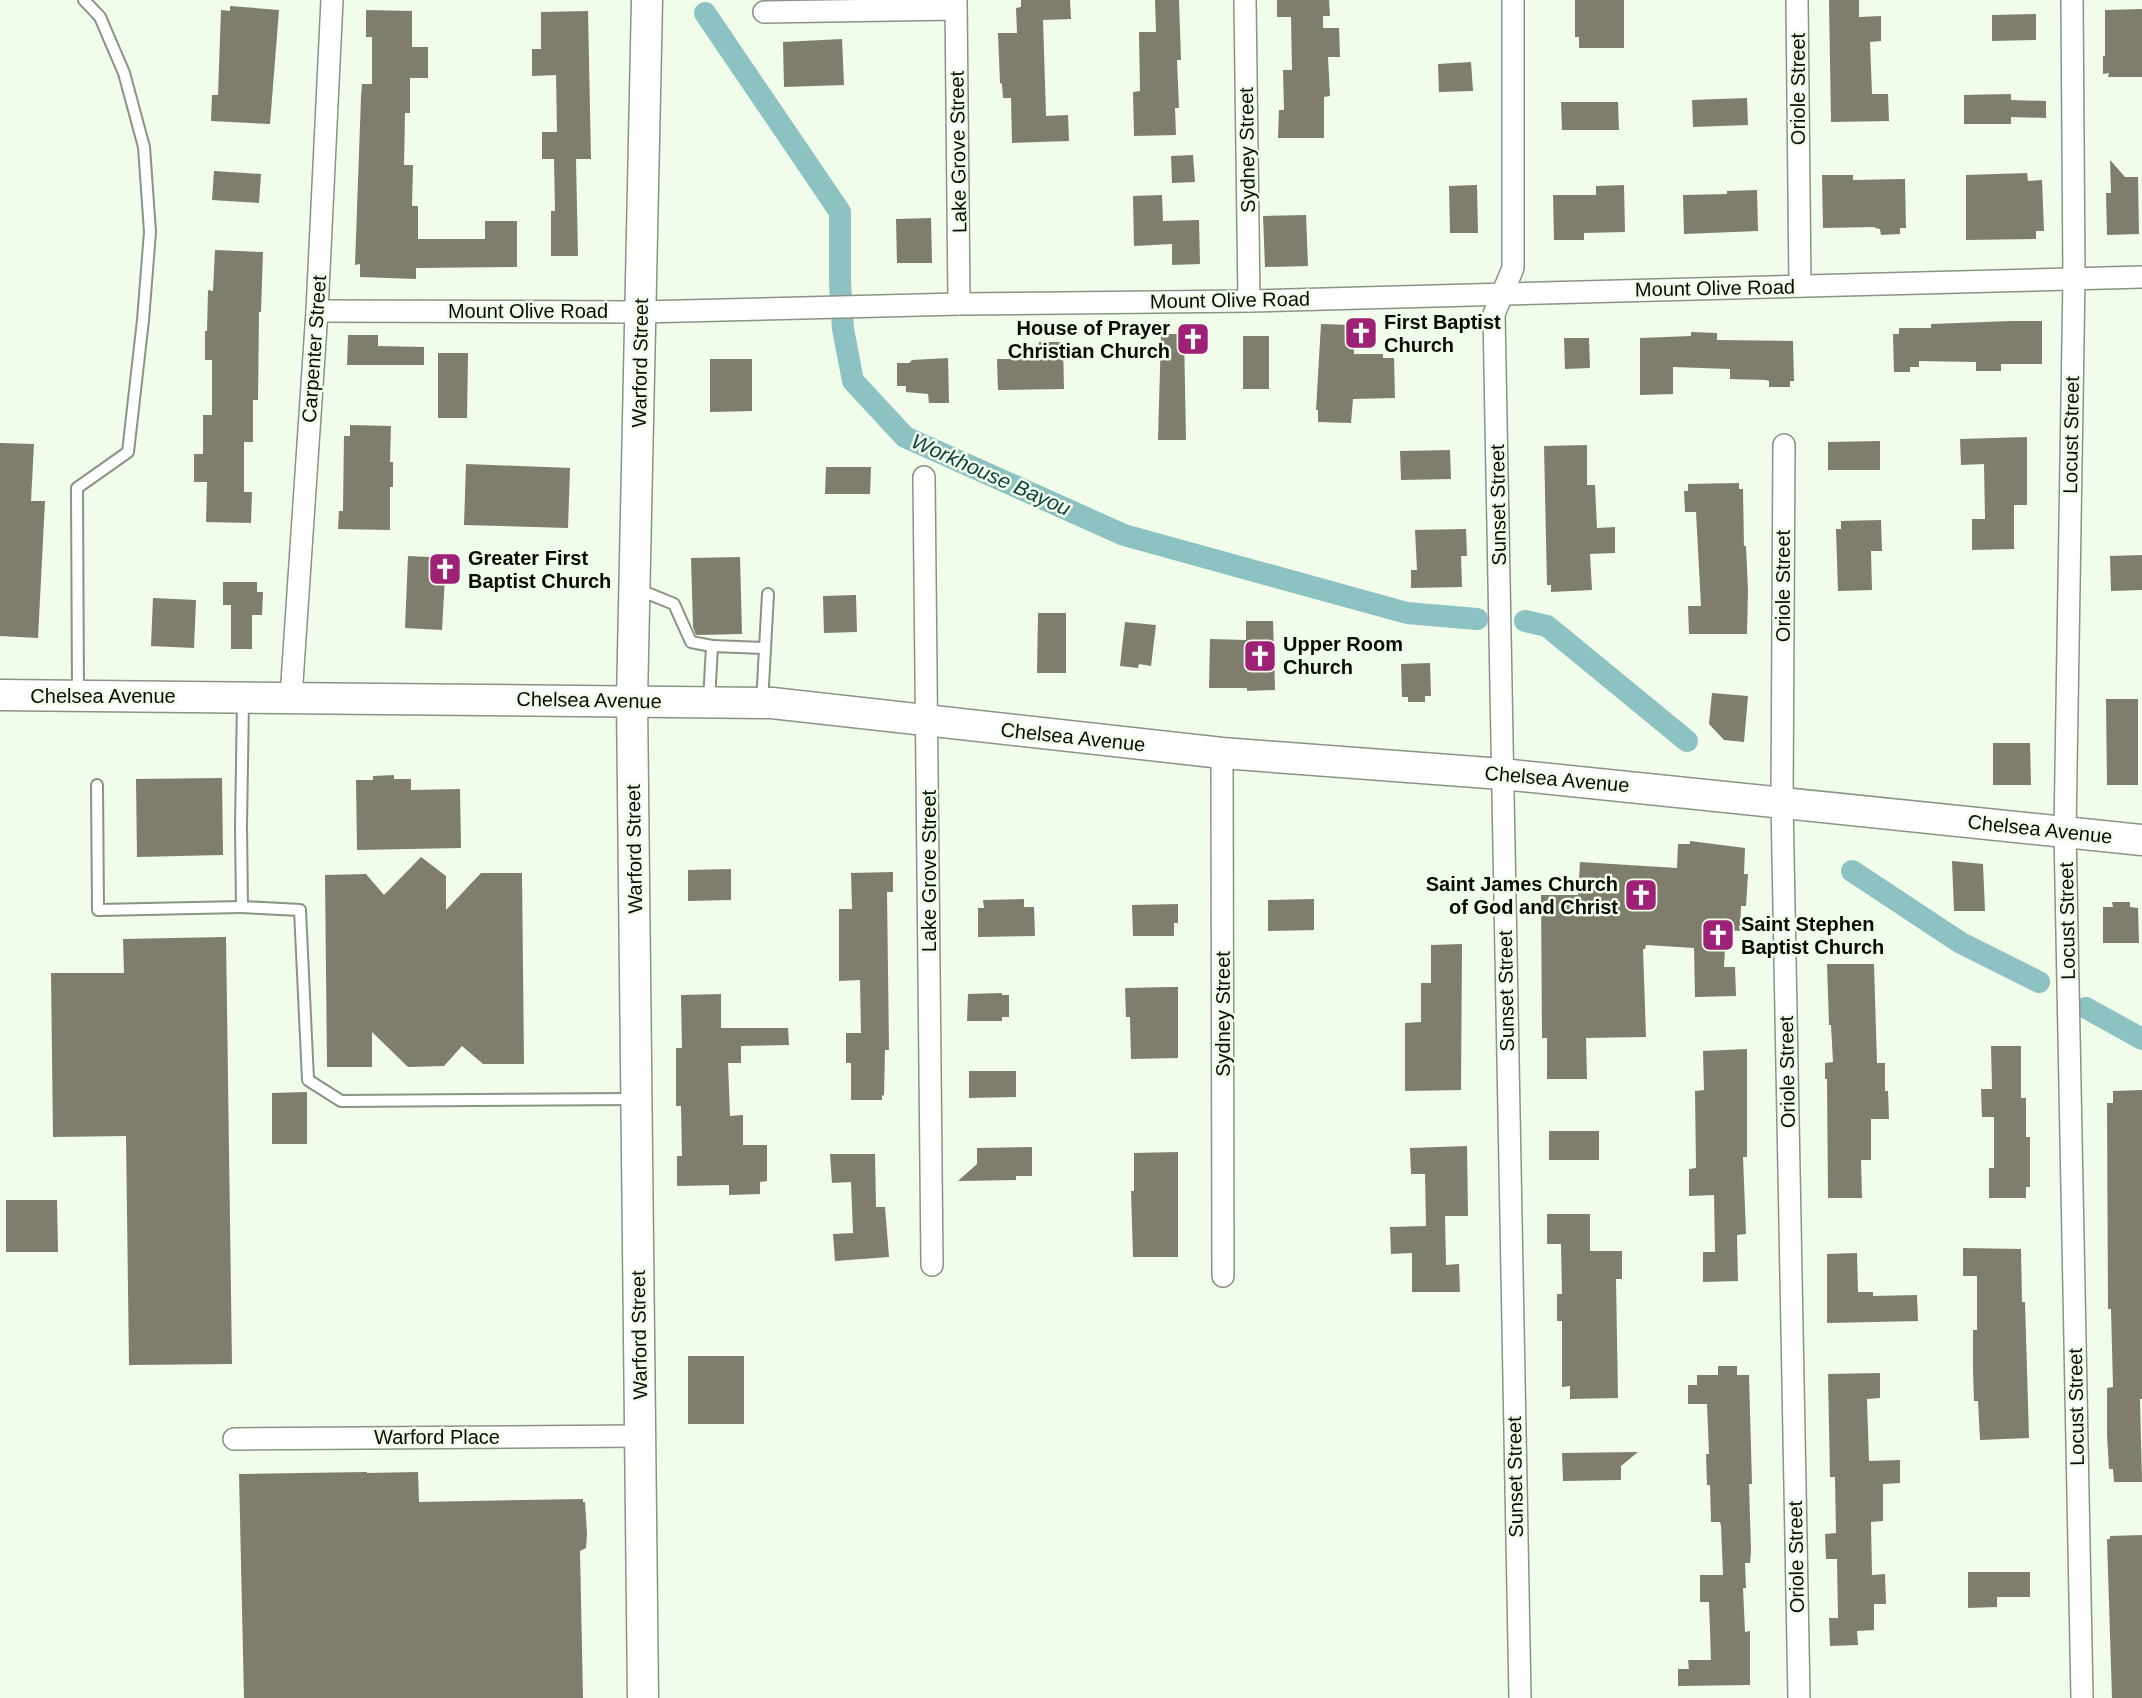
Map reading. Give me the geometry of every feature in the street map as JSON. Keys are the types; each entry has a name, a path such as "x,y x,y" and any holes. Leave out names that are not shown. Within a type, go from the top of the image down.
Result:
{"main road":[{"name":"Warford Street","path":"643,1698 632,700 642,312 646,0"},
{"name":"Chelsea Avenue","path":"0,695 762,703 1222,753 1502,774 2142,840"}],"street":[{"name":"Carpenter Street","path":"291,697 317,311 332,0"},
{"name":"Sydney Street","path":"1245,0 1249,301"},
{"name":"Sunset Street","path":"1513,0 1513,268 1494,314 1520,1698"},
{"name":"Oriole Street","path":"1797,0 1800,286"},
{"name":"Locust Street","path":"2072,0 2074,278 2065,831 2082,1698"},
{"path":"764,12 956,4"},
{"name":"Lake Grove Street","path":"956,4 959,304"},
{"name":"Mount Olive Road","path":"317,311 642,312 959,304 1249,301 2142,277"},
{"name":"Oriole Street","path":"1784,445 1782,802 1799,1698"},
{"name":"Lake Grove Street","path":"924,477 932,1265"},
{"name":"Sydney Street","path":"1222,753 1223,1276"},
{"name":"Warford Place","path":"234,1439 640,1436"}],"lane":[{"path":"78,696 77,488 128,452 150,232 144,147 124,73 100,17 84,0"},
{"path":"635,588 674,604 691,642 712,646 765,648"},
{"path":"762,703 768,594"},
{"path":"709,702 712,646"},
{"path":"242,908 243,697"},
{"path":"97,785 98,909 300,910 308,1080 341,1101 637,1099"}],"building":[{"path":"1021,0 1070,0 1071,19 1043,20 1046,116 1068,115 1069,141 1012,143 1011,98 1003,98 1000,83 998,33 1017,33 1016,8 1021,7"},
{"path":"1155,0 1179,0 1181,60 1177,60 1179,108 1175,108 1176,135 1134,136 1133,92 1140,91 1139,32 1156,32"},
{"path":"1277,0 1329,0 1330,16 1323,16 1323,28 1339,28 1340,57 1328,57 1330,96 1324,97 1324,138 1278,138 1279,110 1284,110 1283,70 1292,70 1291,17 1277,17"},
{"path":"1575,0 1624,0 1624,48 1579,48 1579,37 1575,37"},
{"path":"1829,0 1859,0 1859,17 1881,16 1881,41 1870,42 1872,94 1888,94 1889,121 1831,122"},
{"path":"230,6 279,10 270,124 211,121 212,95 218,95 221,10 230,11"},
{"path":"2142,9 2142,77 2108,77 2109,73 2103,74 2105,10"},
{"path":"366,10 412,11 412,47 428,47 428,78 410,78 410,113 405,113 404,165 413,165 412,206 418,206 418,239 485,239 485,221 517,221 517,267 416,268 416,279 360,277 360,264 355,265 361,97 362,84 372,84 372,37 366,37"},
{"path":"588,11 591,159 576,159 578,256 551,256 551,211 555,211 554,159 542,159 542,132 557,132 556,75 532,76 532,49 541,49 541,12"},
{"path":"2036,14 2036,40 1992,41 1992,15"},
{"path":"842,39 844,85 784,87 783,42"},
{"path":"1471,62 1473,91 1439,92 1438,64"},
{"path":"2011,94 2011,100 2046,101 2046,118 2011,117 2011,124 1964,124 1964,95"},
{"path":"1747,98 1748,125 1693,127 1692,100"},
{"path":"1561,102 1618,102 1619,130 1562,130"},
{"path":"1193,155 1195,182 1172,183 1171,156"},
{"path":"2110,160 2125,177 2138,177 2139,234 2107,235 2106,193 2111,193"},
{"path":"214,171 261,174 259,203 212,200"},
{"path":"2027,173 2028,181 2042,180 2044,231 2036,231 2036,239 1966,240 1966,175"},
{"path":"1822,175 1853,175 1853,180 1905,179 1906,228 1900,228 1900,234 1881,235 1880,229 1875,227 1823,228"},
{"path":"1477,185 1478,233 1450,233 1449,186"},
{"path":"1624,185 1625,232 1584,233 1584,240 1554,240 1553,195 1596,195 1596,186"},
{"path":"1757,190 1758,231 1684,234 1683,195 1727,194 1727,191"},
{"path":"1162,195 1163,221 1199,220 1200,264 1172,265 1172,244 1134,246 1133,196"},
{"path":"1306,215 1308,266 1265,267 1263,216"},
{"path":"931,218 932,263 897,263 896,219"},
{"path":"215,250 263,252 261,312 259,312 258,400 253,400 253,442 244,442 244,492 252,492 251,523 206,522 207,482 194,482 194,454 203,454 203,415 212,415 212,360 205,360 205,331 207,331 208,290 213,291"},
{"path":"2042,321 2042,364 2001,364 2001,371 1976,371 1976,362 1919,361 1919,367 1910,367 1910,372 1894,372 1893,334 1899,334 1899,328 1931,328 1931,324"},
{"path":"1321,324 1354,325 1354,354 1383,354 1383,358 1394,358 1395,398 1353,399 1351,423 1318,422 1318,410 1316,410"},
{"path":"1691,332 1717,333 1717,340 1793,341 1794,381 1790,381 1790,387 1769,387 1769,381 1766,380 1730,379 1730,369 1673,367 1673,394 1640,395 1640,338 1691,336"},
{"path":"1161,334 1184,334 1186,440 1158,440"},
{"path":"348,335 378,335 378,346 424,347 424,365 347,365"},
{"path":"1243,336 1269,336 1269,389 1243,389"},
{"path":"1564,338 1589,338 1590,368 1565,369"},
{"path":"1039,342 1063,342 1064,389 998,390 997,359 1017,359 1017,355 1037,355"},
{"path":"438,353 468,353 467,418 438,418"},
{"path":"948,358 949,403 929,403 928,394 906,392 906,386 897,386 897,363"},
{"path":"710,359 752,359 752,411 710,412"},
{"path":"350,425 391,426 390,462 393,462 393,487 390,487 390,530 338,529 339,511 343,511 344,436 350,436"},
{"path":"2027,437 2027,505 2014,505 2014,549 1972,550 1972,519 1985,519 1984,464 1961,465 1960,439"},
{"path":"1880,441 1880,470 1828,470 1828,442"},
{"path":"0,443 34,444 31,501 45,501 38,638 0,636"},
{"path":"1587,445 1587,485 1595,485 1597,528 1615,527 1615,553 1590,554 1592,590 1551,592 1551,585 1547,585 1544,446"},
{"path":"1450,450 1451,479 1401,480 1400,451"},
{"path":"466,464 570,468 568,528 464,525"},
{"path":"826,467 871,467 870,494 825,494"},
{"path":"1739,483 1739,489 1743,489 1748,591 1747,634 1689,634 1688,606 1701,606 1696,512 1685,512 1684,491 1688,491 1688,484"},
{"path":"1881,520 1882,551 1871,551 1872,590 1838,591 1836,529 1841,529 1841,521"},
{"path":"1466,529 1467,556 1461,556 1462,587 1411,588 1411,570 1417,570 1415,530"},
{"path":"2142,555 2142,590 2111,591 2110,556"},
{"path":"408,556 451,558 450,577 445,576 442,630 405,628"},
{"path":"740,557 742,634 696,635 693,627 691,558"},
{"path":"223,582 257,582 257,592 263,592 262,615 252,615 252,649 231,649 231,605 223,605"},
{"path":"856,595 857,632 824,633 823,596"},
{"path":"153,598 196,600 194,648 151,646"},
{"path":"1038,613 1066,613 1066,673 1037,673"},
{"path":"1246,621 1273,621 1275,690 1247,691 1247,688 1209,688 1210,639 1246,640"},
{"path":"1125,622 1156,625 1151,666 1139,664 1138,668 1120,666"},
{"path":"1430,663 1431,696 1425,696 1425,702 1408,702 1408,697 1402,697 1401,664"},
{"path":"1712,693 1748,696 1744,742 1724,740 1709,724"},
{"path":"2106,699 2138,699 2138,785 2107,785"},
{"path":"1993,743 2030,743 2031,785 1993,785"},
{"path":"394,775 394,779 411,779 411,790 460,789 461,848 357,850 356,780 373,780 373,776"},
{"path":"222,778 223,855 137,857 136,779"},
{"path":"1690,841 1745,848 1744,874 1748,874 1746,906 1741,906 1740,931 1726,930 1724,967 1735,967 1736,996 1695,997 1694,948 1646,945 1643,949 1646,1037 1586,1038 1587,1079 1547,1079 1547,1038 1542,1038 1541,895 1578,895 1580,862 1677,868 1678,844 1690,844"},
{"path":"421,857 446,876 446,910 481,873 522,873 524,1064 483,1064 462,1046 444,1066 408,1067 372,1032 372,1067 327,1067 325,875 366,874 384,895"},
{"path":"1952,861 1983,864 1985,911 1954,911"},
{"path":"731,869 731,900 688,901 688,870"},
{"path":"893,872 893,892 887,892 889,1050 885,1050 884,1096 882,1095 882,1100 851,1100 851,1063 846,1063 846,1033 861,1033 860,980 839,981 839,909 852,909 851,873"},
{"path":"1024,899 1024,907 1034,907 1035,936 978,937 978,908 984,908 983,900"},
{"path":"1314,899 1314,930 1268,931 1268,900"},
{"path":"2112,902 2130,902 2130,907 2138,908 2139,943 2103,943 2103,907 2113,907"},
{"path":"1178,904 1178,923 1174,923 1174,936 1133,936 1132,905"},
{"path":"226,937 232,1364 129,1365 126,1136 53,1137 51,973 124,973 123,939"},
{"path":"1462,944 1461,1090 1405,1091 1405,1023 1421,1022 1421,983 1431,983 1431,945"},
{"path":"1827,964 1874,964 1877,1063 1885,1063 1885,1091 1888,1091 1889,1119 1871,1119 1871,1160 1861,1160 1862,1198 1828,1198 1825,1063 1833,1062"},
{"path":"1178,987 1178,1058 1131,1059 1130,1017 1126,1017 1125,988"},
{"path":"1002,993 1002,995 1009,995 1009,1017 1002,1017 1002,1021 967,1021 968,994"},
{"path":"721,994 721,1028 788,1028 789,1045 741,1046 741,1063 728,1063 730,1116 743,1115 743,1145 767,1145 767,1181 760,1182 760,1194 729,1195 729,1185 677,1186 677,1156 682,1156 681,1106 676,1106 676,1048 682,1048 681,995"},
{"path":"1991,1046 2021,1046 2021,1098 2026,1098 2026,1137 2030,1137 2030,1187 2026,1187 2026,1198 1989,1198 1989,1168 1994,1168 1994,1117 1982,1117 1981,1089 1992,1089"},
{"path":"1747,1049 1747,1157 1743,1157 1746,1234 1737,1235 1738,1281 1703,1282 1703,1252 1715,1252 1714,1195 1689,1196 1689,1169 1696,1168 1695,1091 1704,1090 1703,1051"},
{"path":"969,1071 1016,1071 1016,1097 969,1098"},
{"path":"2142,1090 2142,1399 2140,1399 2142,1482 2114,1482 2113,1469 2109,1469 2107,1435 2107,1388 2113,1387 2111,1309 2108,1309 2107,1103 2113,1103 2113,1091"},
{"path":"307,1092 307,1144 272,1144 272,1093"},
{"path":"1549,1131 1599,1131 1599,1160 1549,1160"},
{"path":"1467,1146 1468,1216 1445,1216 1446,1265 1459,1264 1460,1292 1412,1292 1412,1253 1391,1254 1390,1227 1426,1226 1425,1174 1411,1174 1410,1148"},
{"path":"1032,1147 1032,1176 1016,1176 1016,1180 958,1181 977,1164 977,1148"},
{"path":"1178,1152 1178,1257 1133,1257 1131,1191 1134,1191 1134,1153"},
{"path":"830,1154 875,1154 876,1207 885,1207 889,1257 835,1261 833,1234 853,1233 851,1182 832,1183"},
{"path":"6,1200 57,1200 58,1252 6,1252"},
{"path":"1547,1214 1590,1214 1590,1251 1622,1251 1622,1279 1616,1279 1618,1398 1570,1399 1570,1386 1562,1387 1562,1321 1557,1321 1557,1294 1562,1294 1561,1244 1547,1244"},
{"path":"1963,1248 2021,1249 2029,1438 1980,1440 1978,1401 1974,1401 1973,1371 1973,1330 1977,1330 1977,1276 1963,1276"},
{"path":"1857,1253 1858,1292 1873,1292 1873,1296 1917,1295 1918,1321 1827,1323 1827,1254"},
{"path":"688,1356 744,1356 744,1424 688,1424"},
{"path":"1718,1366 1737,1366 1737,1375 1749,1375 1751,1551 1750,1563 1745,1563 1746,1588 1743,1588 1745,1632 1750,1631 1750,1685 1678,1686 1678,1669 1689,1669 1688,1660 1711,1660 1709,1602 1700,1602 1700,1575 1723,1575 1721,1526 1720,1522 1711,1522 1710,1485 1707,1485 1706,1454 1709,1454 1707,1404 1688,1404 1688,1385 1697,1385 1697,1375 1718,1375"},
{"path":"1880,1373 1880,1398 1867,1399 1869,1461 1900,1460 1900,1483 1883,1484 1883,1521 1871,1522 1872,1575 1885,1574 1886,1604 1874,1604 1874,1630 1857,1631 1858,1645 1830,1646 1829,1618 1838,1618 1837,1559 1826,1559 1825,1534 1836,1533 1835,1477 1830,1477 1828,1374"},
{"path":"1638,1452 1621,1466 1621,1480 1563,1481 1562,1453"},
{"path":"418,1472 419,1502 583,1499 587,1534 586,1548 580,1551 583,1698 244,1698 239,1474"},
{"path":"2142,1535 2142,1698 2112,1698 2107,1539 2110,1539 2110,1536"},
{"path":"1968,1572 2030,1572 2030,1597 1997,1597 1997,1607 1968,1608"}],"waterway":[{"name":"Workhouse Bayou","path":"705,13 840,212 840,283 843,329 853,381 905,437 1124,535 1407,613 1477,619"},
{"name":"Workhouse Bayou","path":"1525,621 1547,626 1687,741"},
{"name":"Workhouse Bayou","path":"1852,871 1961,943 2039,982"},
{"name":"Workhouse Bayou","path":"2086,1008 2142,1039"}],"place":[{"name":"First Baptist Church","path":"1361,333"},
{"name":"House of Prayer Christian Church","path":"1193,339"},
{"name":"Greater First Baptist Church","path":"445,569"},
{"name":"Upper Room Church","path":"1260,656"},
{"name":"Saint James Church of God and Christ","path":"1641,895"},
{"name":"Saint Stephen Baptist Church","path":"1718,935"}]}
